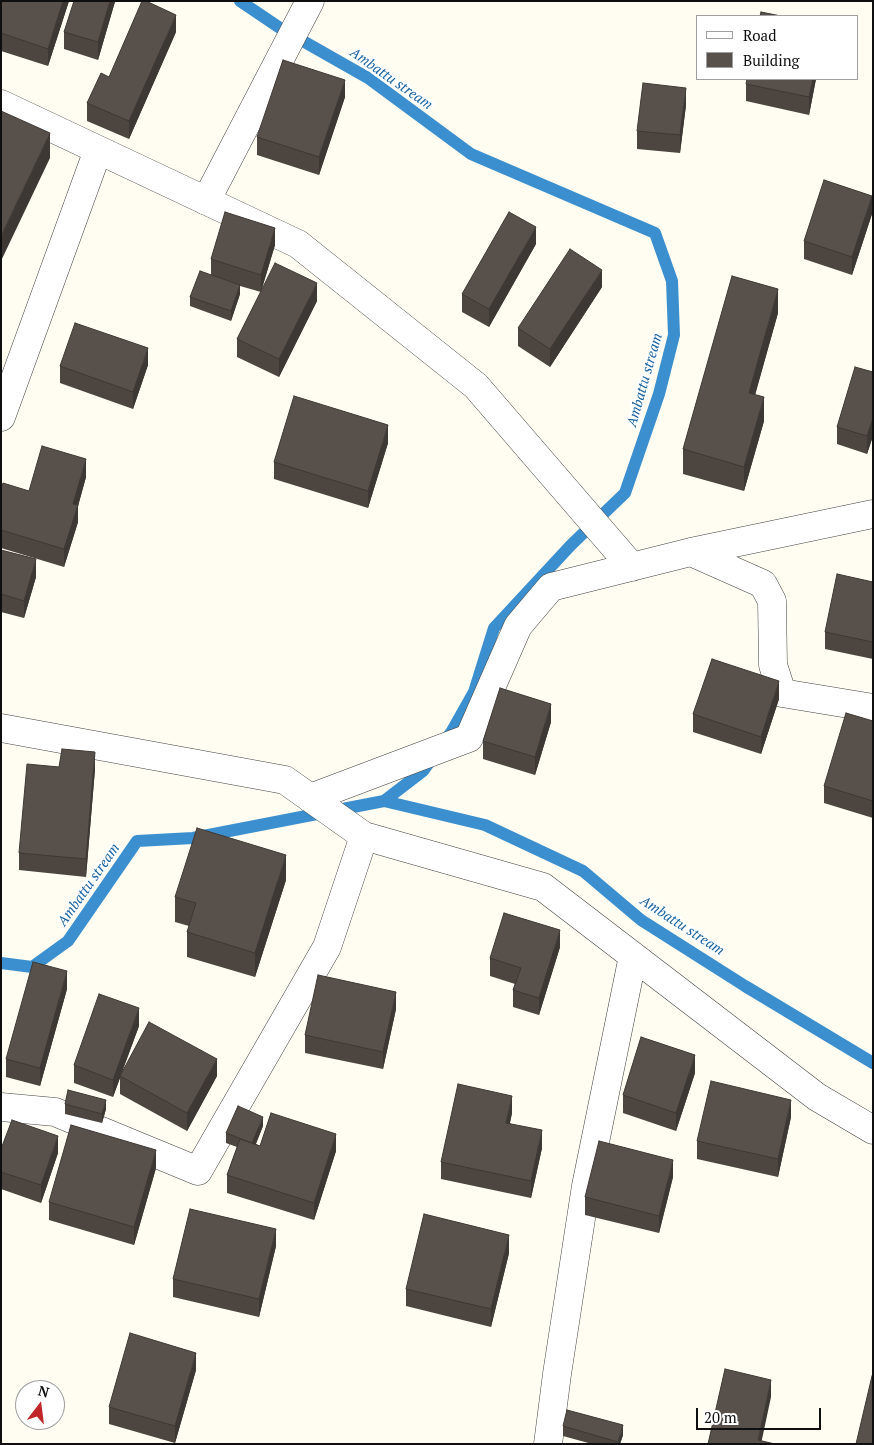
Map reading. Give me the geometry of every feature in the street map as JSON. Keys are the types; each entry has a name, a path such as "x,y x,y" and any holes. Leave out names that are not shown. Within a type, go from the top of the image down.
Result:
{"street":[{"path":"206,201 307,5"},
{"path":"1,104 298,244 476,386 632,566"},
{"path":"1,417 98,150"},
{"path":"311,799 469,738 518,626 551,587 691,552 873,514"},
{"path":"691,552 762,584 772,601 773,665 782,693 873,708"},
{"path":"1,728 285,780 361,834 544,887 817,1096 873,1130"},
{"path":"1,1106 55,1112 198,1171 328,947 361,834"},
{"path":"548,1444 556,1374 586,1186 633,956"}],"building":[{"path":"1,1 63,1 48,49 1,33"},
{"path":"74,1 110,1 98,42 64,32"},
{"path":"142,1 146,1 176,15 129,121 87,103 101,73 109,77"},
{"path":"761,12 776,15 760,15"},
{"path":"283,60 345,80 319,157 257,137"},
{"path":"747,80 813,80 809,97 746,84"},
{"path":"643,83 686,88 680,135 637,131"},
{"path":"1,111 50,133 1,236"},
{"path":"824,180 872,196 852,257 804,241"},
{"path":"225,212 275,228 261,275 211,259"},
{"path":"509,212 536,227 489,309 462,294"},
{"path":"570,249 602,270 550,349 518,328"},
{"path":"275,263 317,283 279,359 237,339"},
{"path":"200,271 240,285 231,311 190,297"},
{"path":"732,276 778,289 749,393 764,397 744,467 683,449"},
{"path":"75,323 148,348 133,392 60,366"},
{"path":"855,367 873,372 873,418 867,436 837,427"},
{"path":"294,396 388,425 368,491 274,462"},
{"path":"42,446 86,459 73,504 78,505 64,549 1,530 1,488 3,483 29,491"},
{"path":"1,550 36,559 24,601 1,594"},
{"path":"837,574 873,582 873,642 825,632"},
{"path":"712,659 779,681 761,737 693,714"},
{"path":"500,688 551,704 535,757 483,741"},
{"path":"846,713 873,721 873,801 824,786"},
{"path":"62,749 95,752 86,859 19,853 27,764 59,767"},
{"path":"197,828 286,855 255,953 187,932 196,903 175,897"},
{"path":"504,913 560,930 539,998 513,990 521,968 490,958"},
{"path":"33,962 67,971 40,1068 6,1059"},
{"path":"318,975 396,992 383,1052 305,1035"},
{"path":"99,994 139,1008 113,1080 74,1065"},
{"path":"149,1022 217,1059 187,1113 120,1076"},
{"path":"641,1037 695,1055 676,1113 623,1095"},
{"path":"711,1081 791,1100 778,1159 697,1141"},
{"path":"458,1084 512,1096 506,1123 542,1130 531,1181 441,1162"},
{"path":"68,1090 106,1100 102,1114 65,1104"},
{"path":"238,1106 263,1117 252,1143 226,1133"},
{"path":"271,1113 336,1134 314,1203 227,1175 240,1139 260,1146"},
{"path":"12,1120 58,1136 41,1185 1,1172 1,1149"},
{"path":"71,1125 156,1150 134,1227 49,1202"},
{"path":"599,1141 673,1160 659,1216 585,1197"},
{"path":"190,1209 276,1229 259,1299 173,1279"},
{"path":"424,1214 509,1235 491,1309 406,1289"},
{"path":"130,1333 196,1353 175,1426 109,1407"},
{"path":"725,1369 771,1380 758,1440 775,1444 708,1444"},
{"path":"872,1376 873,1444 856,1444"},
{"path":"567,1410 623,1425 618,1442 563,1426"}],"waterway":[{"name":"Ambattu stream","path":"240,1 280,28 368,78 471,154 655,233 672,281 674,335 659,394 625,493 571,545 494,628 474,692 452,731 423,771 384,801"},
{"name":"Ambattu stream","path":"1,963 32,967 68,941 137,841 193,838 384,801 485,825 583,871 641,920 745,986 873,1063"}]}
